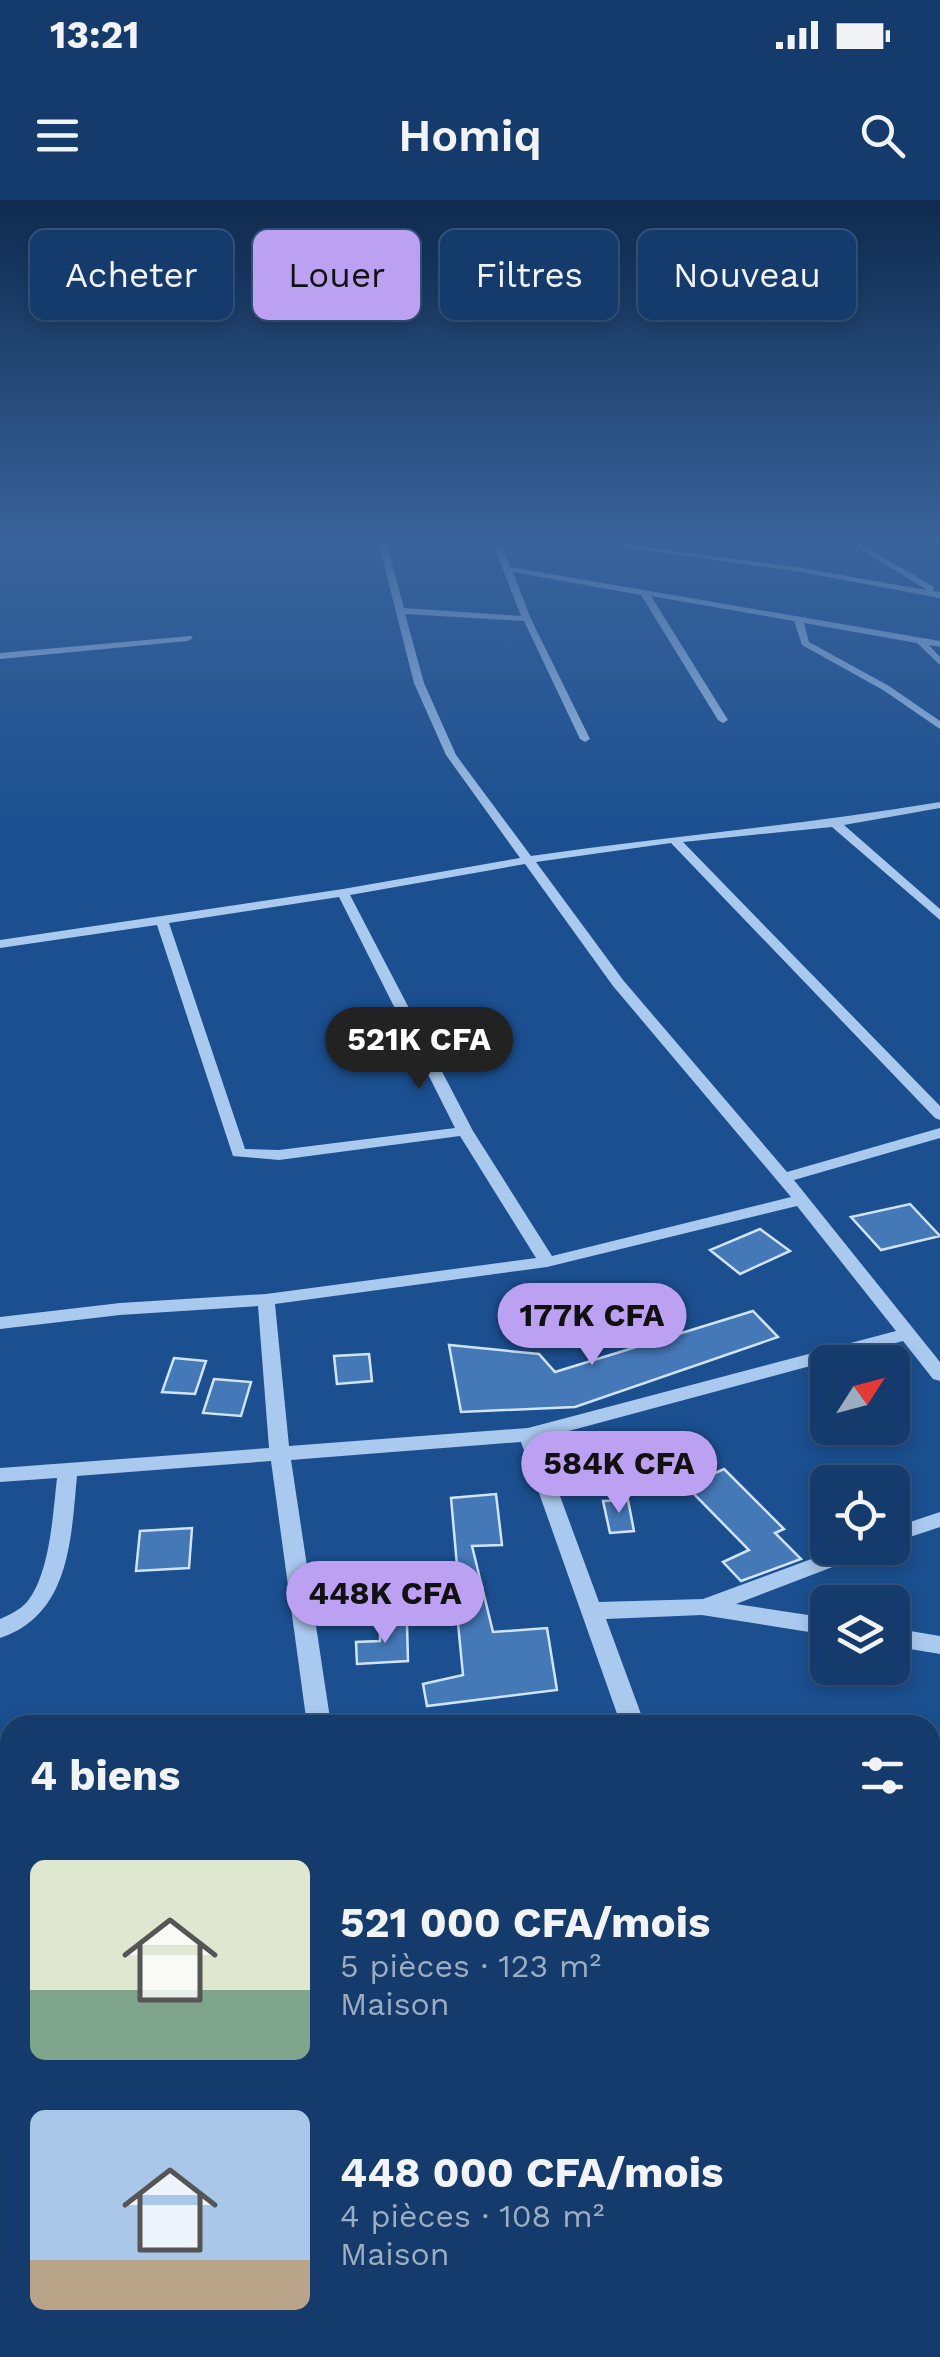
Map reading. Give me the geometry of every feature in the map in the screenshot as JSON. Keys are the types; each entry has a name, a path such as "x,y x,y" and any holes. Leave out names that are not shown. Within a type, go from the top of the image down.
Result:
{"street":[{"path":"0,656 150,642"},
{"path":"409,642 419,682 451,755 618,982 784,1178 940,1375"},
{"path":"538,642 585,739"},
{"path":"675,642 723,720"},
{"path":"804,642 886,688 940,726"},
{"path":"922,642 940,662"},
{"path":"0,944 344,893 528,860 835,823 940,805"},
{"path":"835,823 940,916"},
{"path":"674,840 940,1115"},
{"path":"344,893 464,1131 546,1262"},
{"path":"162,920 239,1154 279,1155 464,1131"},
{"path":"784,1178 940,1133"},
{"path":"0,1324 120,1309 266,1300 546,1262 800,1200"},
{"path":"266,1300 280,1455 319,1715"},
{"path":"0,1475 528,1435 907,1334"},
{"path":"528,1435 628,1715"},
{"path":"0,1629 33,1609 41,1594 60,1542 68,1469"},
{"path":"910,1529 940,1518"},
{"path":"702,1607 816,1565"},
{"path":"590,1610 702,1607 810,1624"},
{"path":"910,1640 940,1645"}],"building":[{"path":"910,1204 940,1236 881,1250 851,1217"},
{"path":"760,1229 790,1251 740,1274 710,1250"},
{"path":"753,1311 778,1337 575,1407 461,1412 449,1345 539,1354 555,1372"},
{"path":"369,1354 372,1381 337,1384 334,1356"},
{"path":"174,1358 206,1361 195,1394 162,1392"},
{"path":"214,1379 251,1382 241,1416 203,1413"},
{"path":"724,1469 784,1529 775,1533 801,1559 741,1581 723,1562 749,1550 686,1486"},
{"path":"496,1494 502,1545 472,1546 493,1632 547,1628 557,1690 427,1706 423,1684 463,1675 457,1613 410,1619 404,1583 458,1577 451,1498"},
{"path":"628,1500 634,1531 610,1533 603,1501"},
{"path":"192,1528 189,1568 136,1571 140,1531"},
{"path":"407,1624 408,1661 357,1664 356,1642 380,1641 380,1625"}]}
